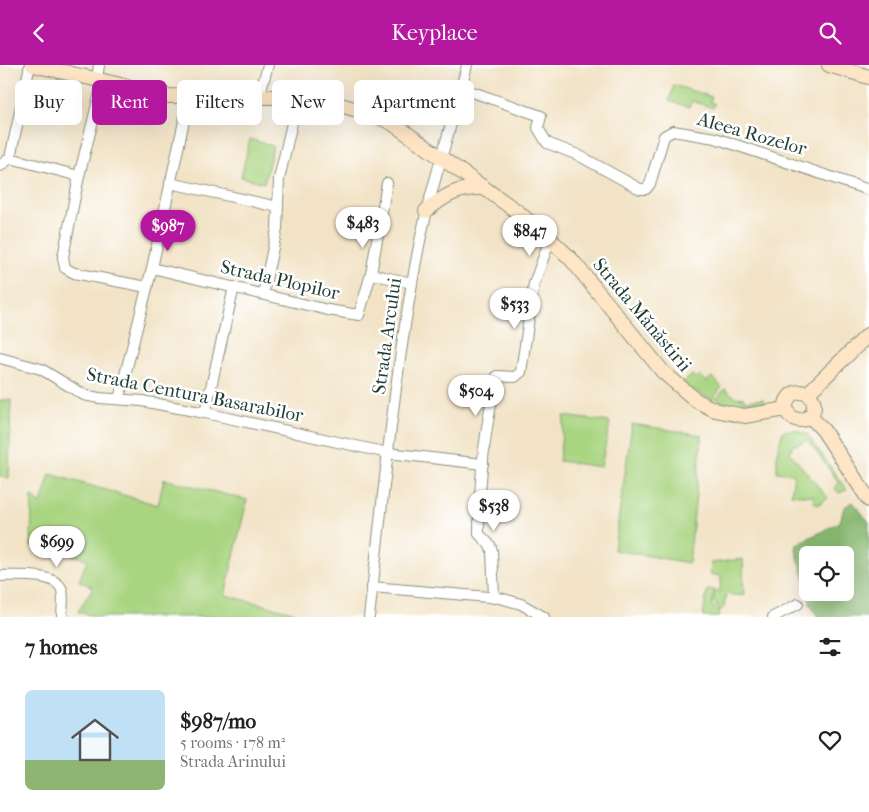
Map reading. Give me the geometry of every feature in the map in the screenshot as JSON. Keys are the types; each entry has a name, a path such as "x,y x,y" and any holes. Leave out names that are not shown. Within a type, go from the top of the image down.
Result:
{"street":[{"name":"Strada Mănăstirii","path":"31,65 100,80"},
{"path":"0,166 10,158 31,65"},
{"path":"99,65 100,80"},
{"path":"262,86 268,65"},
{"name":"Strada Arcului","path":"463,80 467,65"},
{"path":"829,65 869,77"},
{"name":"Aleea Rozelor","path":"474,93 541,116 538,128 547,143 578,155 640,189 646,189 650,183 664,136 674,131 715,138 869,190"},
{"name":"Strada Mănăstirii","path":"344,107 374,115 392,123 440,155 550,239 571,259 663,372 696,401 714,411 745,416 786,409"},
{"path":"92,117 65,243 63,257 65,268 74,273 147,287"},
{"path":"119,399 152,268 183,125"},
{"path":"262,294 277,229 279,179 292,125"},
{"name":"Strada Arcului","path":"369,617 388,453 412,283 426,211 449,125"},
{"path":"10,158 79,176"},
{"path":"170,183 278,207"},
{"name":"Strada Plopilor","path":"152,268 359,315 371,274 386,183"},
{"path":"426,211 454,191 472,187 484,188"},
{"path":"494,598 492,551 490,545 479,534 482,464 497,376 515,377 521,372 534,284 550,239"},
{"path":"371,274 412,283"},
{"path":"205,413 234,287"},
{"path":"807,394 869,334"},
{"name":"Strada Centura Basarabilor","path":"0,358 41,369 84,395 205,413 388,453 482,464"},
{"path":"799,392 807,394 813,404 810,415 802,419 794,419 786,409 787,401 791,395 799,392"},
{"path":"810,415 869,500"},
{"path":"0,576 47,577 55,581 62,592 62,617"},
{"path":"372,587 494,598 521,604 544,617"},
{"path":"773,617 798,604"}],"green space":[{"path":"674,85 712,97 710,102 715,104 713,108 692,101 689,107 669,101"},
{"path":"250,139 273,146 264,183 241,177"},
{"path":"692,375 696,378 700,376 706,382 712,377 722,387 712,400 682,384"},
{"path":"725,389 735,397 744,398 744,401 763,399 766,403 753,407 729,405 716,399"},
{"path":"0,400 11,400 9,478 0,477"},
{"path":"564,416 610,422 601,467 559,461"},
{"path":"632,424 702,435 689,563 614,550"},
{"path":"796,430 808,435 847,490 839,493 834,488 839,483 808,440 792,446 790,453 828,498 817,505 813,501 814,496 791,494 794,474 777,472 777,452 783,431"},
{"path":"50,474 158,505 164,479 247,500 225,595 312,617 98,617 78,612 93,587 79,581 88,559 31,546 32,496 41,504"},
{"path":"853,502 869,522 869,617 818,617 810,601 854,601 854,546 799,546 799,560 796,550 797,544 840,522 844,507"},
{"path":"743,559 744,596 726,594 724,607 720,611 714,602 715,591 720,591 721,576 710,574 711,563"},
{"path":"707,590 714,590 712,605 719,612 719,617 703,617"}]}
